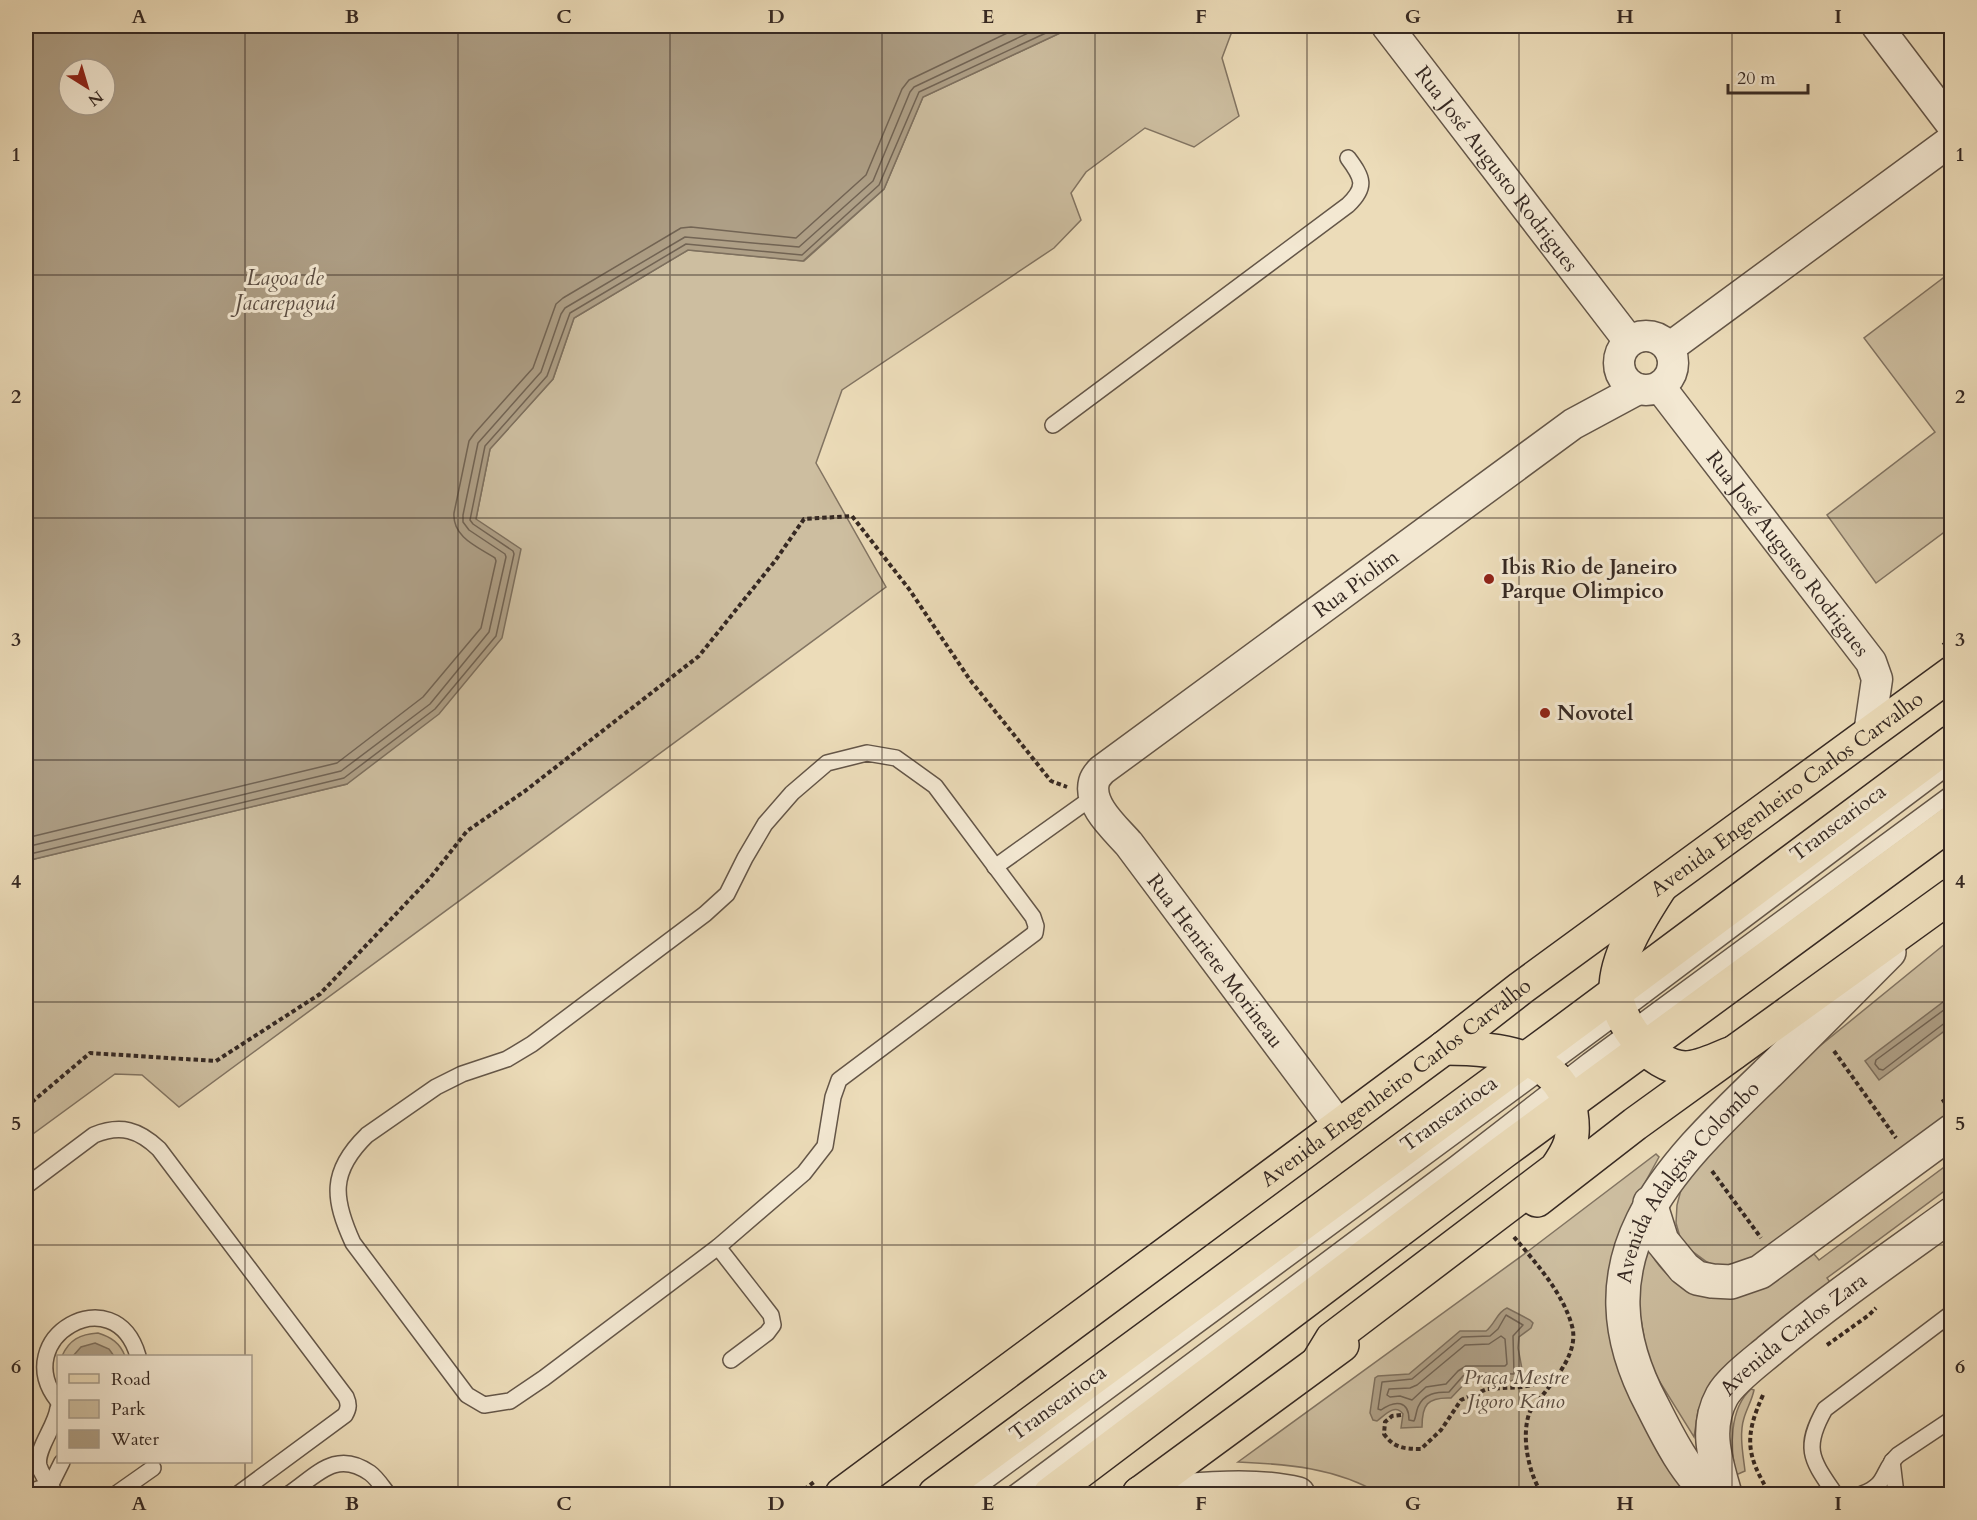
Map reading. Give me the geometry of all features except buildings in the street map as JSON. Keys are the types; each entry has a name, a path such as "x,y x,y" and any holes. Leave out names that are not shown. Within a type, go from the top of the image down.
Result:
{"main road":[{"name":"Avenida Engenheiro Carlos Carvalho","path":"842,1494 1338,1124 1444,1048 1521,988 1952,673"},
{"path":"935,1494 1550,1078 1628,1020 1952,742"},
{"path":"1050,1494 1141,1427 1550,1078 1628,1020 1952,822"},
{"path":"1661,886 1638,922 1627,946 1620,970 1628,1020 1670,1065 1696,1067 1733,1053"},
{"path":"1139,1494 1505,1225 1635,1124 1952,895"},
{"path":"1318,1362 1332,1339 1556,1169 1569,1149 1573,1132 1550,1078 1503,1052 1473,1048 1444,1048"},
{"path":"1074,1494 1141,1427"}],"street":[{"name":"Rua José Augusto Rodrigues","path":"1387,26 1629,341"},
{"path":"1877,26 1952,125"},
{"path":"1669,348 1952,140"},
{"path":"1643,336 1653,336 1669,348 1673,358 1673,369 1668,380 1649,388 1629,384 1622,375 1619,365 1620,355 1629,341 1643,336"},
{"name":"Rua José Augusto Rodrigues","path":"1649,388 1872,662 1876,679 1869,734"},
{"name":"Rua Piolim","path":"1093,797 1094,780 1102,770 1573,424 1649,388"},
{"name":"Rua Henriete Morineau","path":"1093,797 1338,1124"},
{"name":"Avenida Adalgisa Colombo","path":"1712,1494 1701,1486 1669,1438 1643,1388 1627,1344 1622,1304 1626,1265 1636,1233 1650,1203 1672,1173 1713,1126 1804,1038 1923,916"},
{"path":"1650,1203 1662,1241 1684,1268 1697,1278 1731,1282 1760,1272 1952,1131"},
{"name":"Avenida Carlos Zara","path":"1725,1494 1712,1448 1714,1426 1722,1395 1746,1370 1796,1328 1952,1214"},
{"path":"1139,1494 1236,1489 1289,1493"}],"lane":[{"path":"1053,425 1356,198 1361,189 1361,180 1358,171 1348,158"},
{"path":"867,753 896,758 935,786 995,867 1033,918 1036,926 1035,933 839,1080 833,1097 825,1146 804,1173 718,1247 554,1371 510,1401 484,1405 467,1395 353,1243 342,1218 337,1195 341,1171 357,1144 436,1086 462,1074 507,1059 532,1044 705,914 727,894 765,824 792,793 827,763 867,753"},
{"name":"Transcarioca","path":"1628,1020 1952,764"},
{"name":"Transcarioca","path":"1628,1020 1952,793"},
{"path":"995,867 1093,797"},
{"name":"Transcarioca","path":"969,1494 1550,1078"},
{"name":"Transcarioca","path":"1013,1494 1427,1185 1550,1078"},
{"path":"26,1186 94,1135 105,1131 128,1130 148,1138 346,1397 349,1403 345,1415 238,1494"},
{"path":"718,1247 771,1316 773,1325 767,1333 731,1360"},
{"path":"1852,1494 1832,1490 1815,1465 1812,1453 1814,1432 1825,1409 1952,1313"},
{"path":"50,1491 42,1474 39,1456 55,1423 57,1403 47,1381 45,1365 47,1351 52,1340 61,1330 74,1322 86,1318 100,1318 124,1330 134,1343 138,1355"},
{"path":"1862,1494 1872,1491 1882,1481 1892,1461 1952,1419"},
{"path":"1892,1461 1896,1494"},
{"path":"289,1494 312,1488 332,1464 348,1462 372,1474 388,1494"},
{"path":"50,1491 61,1463"},
{"path":"116,1494 153,1468"},
{"path":"26,1493 38,1487 50,1491"}],"path":[{"path":"26,1107 90,1053 216,1061 320,994 430,878 467,831 525,791 699,656 775,561 804,519 852,516 909,589 970,680 1051,782 1093,797"},
{"path":"1834,1051 1896,1136 1896,1155 1904,1166"},
{"path":"1710,1168 1777,1260"},
{"path":"1505,1225 1555,1289 1573,1327 1572,1350 1554,1381 1529,1412 1525,1433 1527,1455 1542,1494"},
{"path":"1822,1347 1845,1333 1877,1306"},
{"path":"1401,1415 1392,1416 1385,1422 1384,1434 1391,1443 1407,1449 1421,1449 1441,1430 1461,1400 1487,1389 1522,1388 1554,1381"},
{"path":"1769,1388 1763,1395 1752,1419 1750,1441 1755,1469 1770,1494"}],"green space":[{"path":"1075,26 1242,26 1231,34 1222,58 1239,116 1194,147 1145,128 1086,172 1071,193 1081,220 1054,248 842,390 816,463 886,587 179,1107 142,1075 115,1074 26,1139 26,861 347,784 476,519 490,449 553,379 574,318 688,250 804,261 884,189 923,97"},
{"path":"1951,272 1951,527 1876,583 1827,515 1935,432 1864,338"},
{"path":"1951,939 1951,1114 1755,1260 1719,1267 1707,1262 1692,1251 1680,1237 1676,1223 1677,1205 1682,1186 1740,1111"},
{"name":"Praça Mestre Jigoro Kano","path":"1656,1154 1659,1157 1630,1210 1617,1361 1633,1405 1647,1430 1693,1494 1380,1494 1347,1478 1329,1473 1293,1466 1238,1462 1527,1252"},
{"path":"1951,1162 1951,1186 1827,1278 1834,1288 1705,1394 1698,1411 1694,1437 1658,1379 1647,1355 1637,1296 1646,1243 1659,1266 1678,1284 1781,1276 1814,1254 1819,1260"},
{"path":"98,1333 107,1336 121,1347 125,1355 63,1355 76,1339"},
{"path":"1751,1389 1754,1390 1742,1431 1745,1471 1736,1475 1733,1429 1739,1407"}],"water":[{"name":"Lagoa de Jacarepaguá","path":"26,26 1075,26 923,97 884,189 803,261 688,250 574,318 553,379 490,449 476,519 521,549 502,638 439,714 347,784 26,861"},
{"path":"1951,996 1951,1026 1879,1080 1865,1061"},
{"path":"1507,1308 1533,1323 1531,1328 1519,1337 1518,1348 1523,1374 1521,1377 1511,1381 1472,1378 1468,1380 1451,1398 1436,1399 1428,1404 1423,1413 1422,1427 1401,1428 1403,1414 1397,1410 1390,1411 1377,1421 1373,1420 1370,1413 1375,1378 1409,1374 1460,1331 1486,1331"},
{"path":"95,1343 109,1349 113,1355 74,1355 81,1347"}],"place":[{"name":"Ibis Rio de Janeiro Parque Olimpico","path":"1489,579"},
{"name":"Novotel","path":"1545,713"}]}
